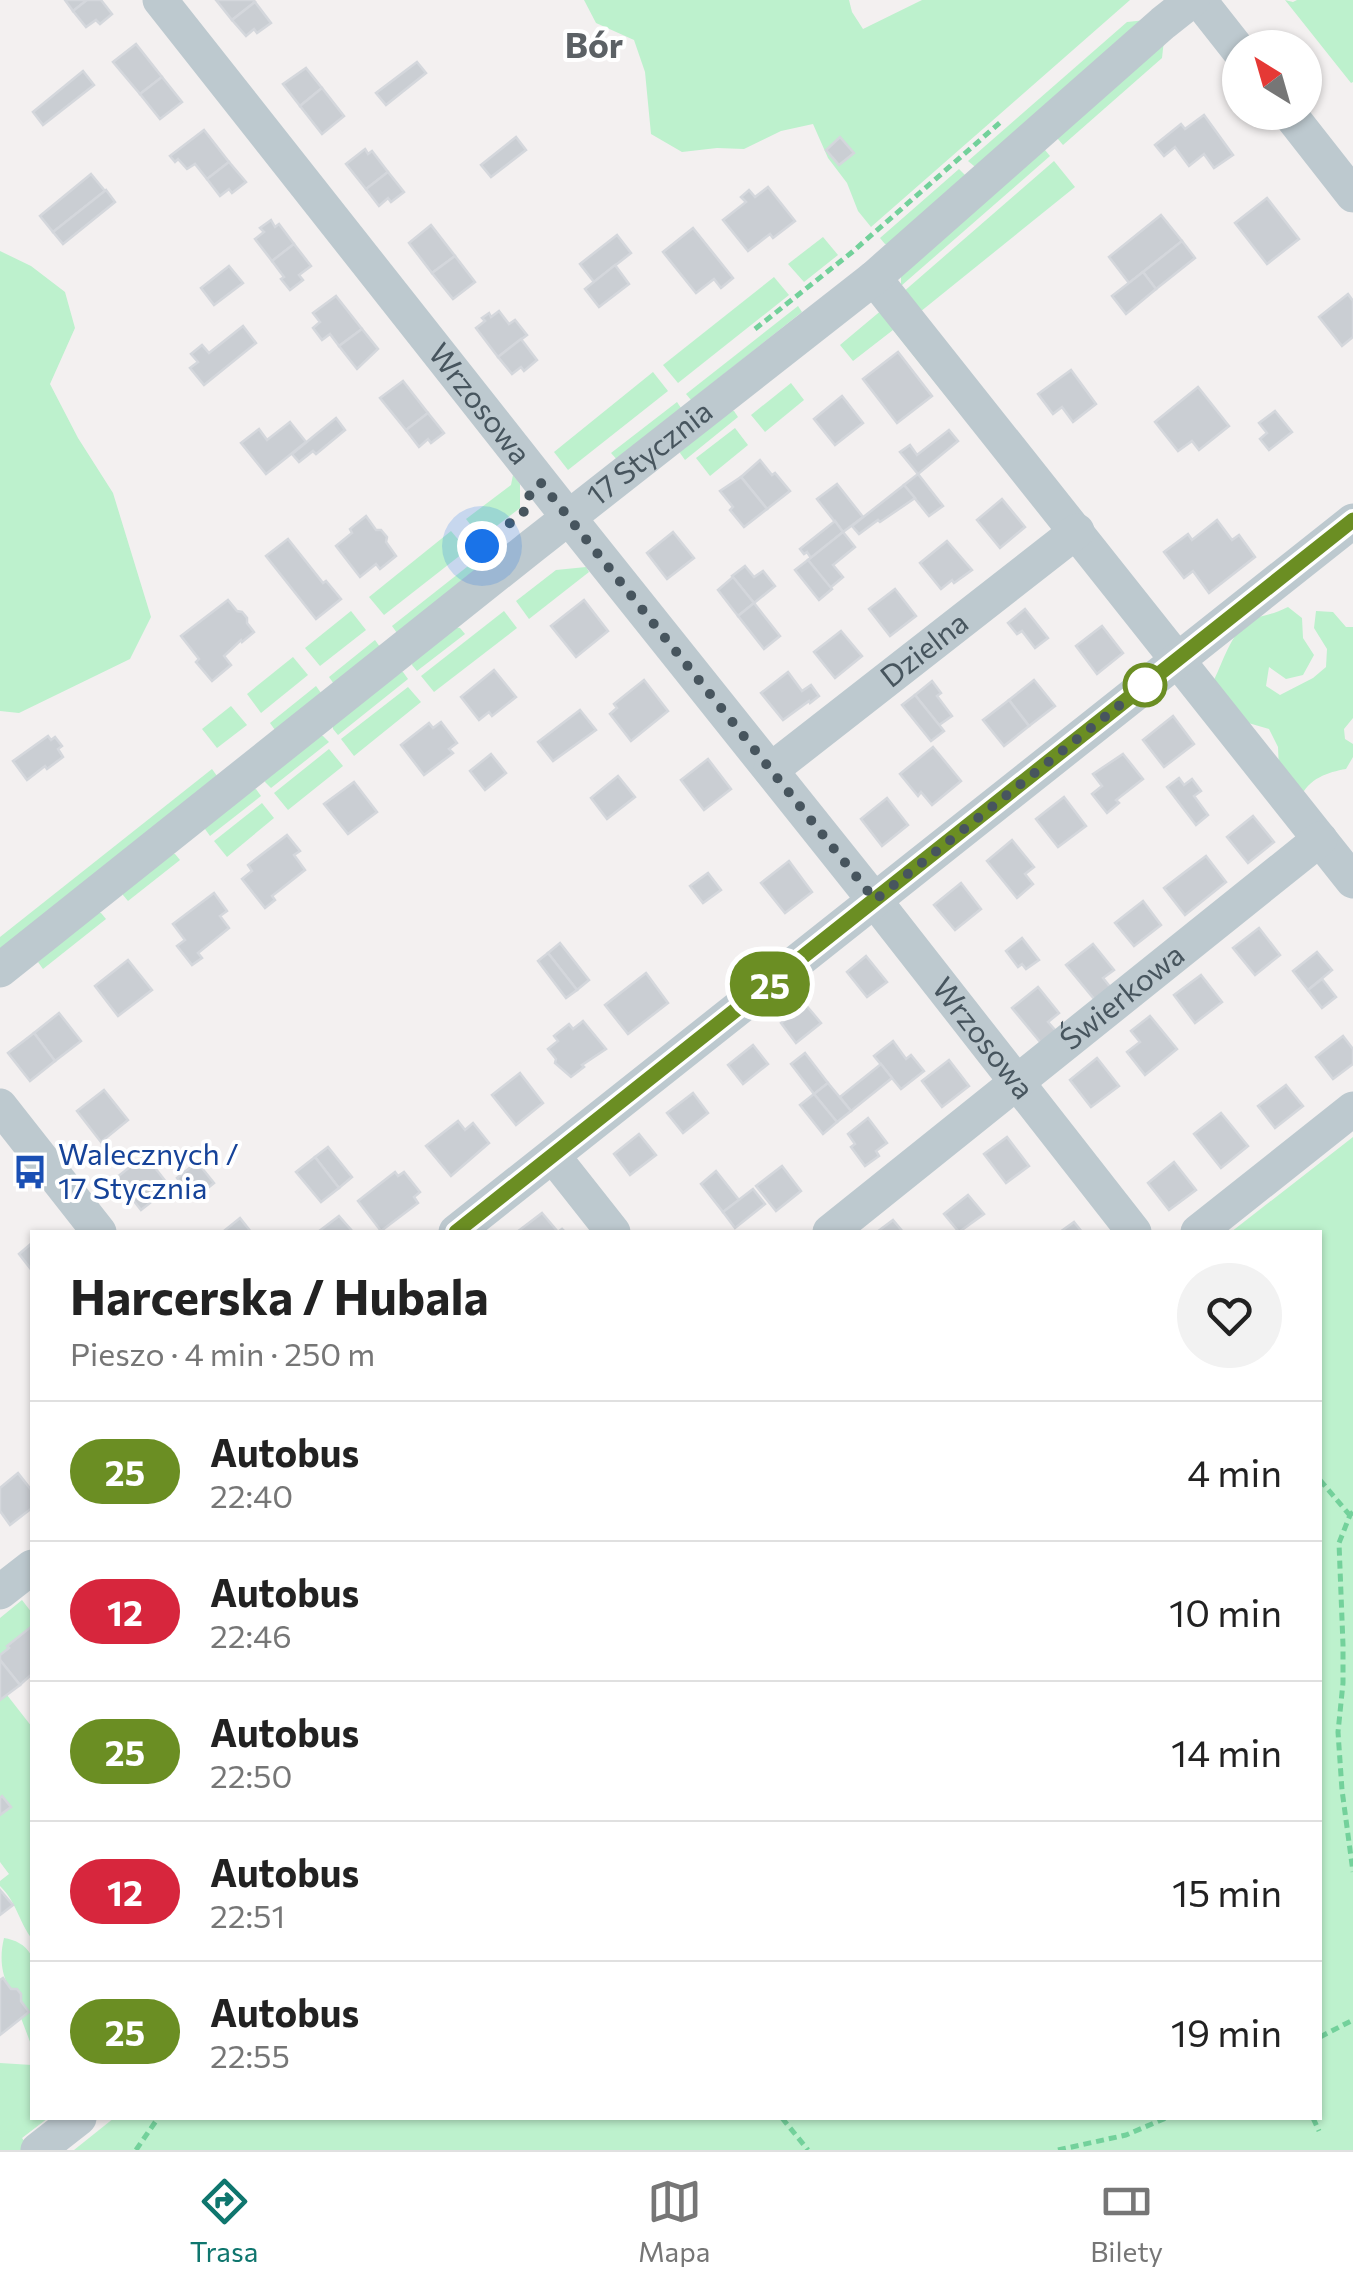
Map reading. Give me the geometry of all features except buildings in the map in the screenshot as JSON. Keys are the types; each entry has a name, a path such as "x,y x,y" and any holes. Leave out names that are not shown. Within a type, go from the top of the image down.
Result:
{"street":[{"name":"Wrzosowa","path":"160,0 1132,1230"},
{"name":"17 Stycznia","path":"0,970 874,278 1164,23 1196,0"},
{"path":"1196,0 1222,31"},
{"path":"1302,130 1353,194"},
{"path":"874,278 1353,881"},
{"path":"459,1230 1353,520"},
{"name":"Dzielna","path":"772,770 1077,531"},
{"name":"Świerkowa","path":"833,1230 1320,839"},
{"path":"0,1106 97,1230"},
{"path":"1201,1230 1353,1109"},
{"path":"553,1156 611,1230"},
{"path":"0,1592 30,1569"},
{"path":"38,2150 76,2120"}],"path":[{"path":"747,336 852,252 1002,121"},
{"path":"1322,1482 1352,1515 1338,1543 1343,1645 1338,1732 1353,1872"},
{"path":"1322,2036 1353,2020"},
{"path":"136,2150 157,2120"},
{"path":"784,2120 808,2150"},
{"path":"1058,2150 1126,2135 1161,2120"},
{"path":"1314,2120 1319,2131"}],"green space":[{"path":"584,0 849,0 863,29 922,0 1130,0 871,227 828,158 813,124 781,131 744,149 682,152 651,134 645,72 634,40 596,23"},
{"path":"1285,0 1353,0 1353,82 1322,47 1322,30 1309,30"},
{"path":"1146,20 979,167 968,161 1127,22"},
{"path":"1164,40 1162,58 1063,145 1058,134"},
{"path":"1040,150 1050,156 901,286 901,276"},
{"path":"1054,161 1075,187 920,312 902,293"},
{"path":"959,169 965,175 890,244 885,244 880,238"},
{"path":"823,237 838,255 804,282 788,264"},
{"path":"0,251 31,266 65,292 75,328 50,384 113,493 151,617 130,659 19,713 0,711"},
{"path":"774,277 789,295 678,383 663,365"},
{"path":"798,306 802,312 691,400 686,394"},
{"path":"883,309 962,416 893,330 853,361 840,345"},
{"path":"653,372 668,391 568,470 554,452"},
{"path":"791,383 804,400 765,432 751,415"},
{"path":"677,402 681,408 619,462 611,453"},
{"path":"728,410 738,417 685,460 681,448"},
{"path":"735,428 748,445 710,476 696,458"},
{"path":"513,475 520,484 520,508 481,538 466,519 511,485"},
{"path":"451,531 467,550 384,615 369,597"},
{"path":"477,559 483,565 397,633 392,626"},
{"path":"586,567 589,572 529,619 516,601 556,570"},
{"path":"1288,607 1302,618 1303,638 1314,655 1303,675 1286,679 1269,667 1266,686 1280,695 1326,667 1327,649 1314,628 1316,611 1333,612 1346,627 1353,627 1353,718 1344,729 1345,739 1353,744 1353,757 1346,769 1319,777 1308,785 1301,797 1279,770 1278,747 1269,729 1238,720 1214,680 1241,628 1256,618"},
{"path":"351,611 366,630 320,666 305,648"},
{"path":"504,611 517,628 434,692 421,676"},
{"path":"454,627 465,634 417,671 413,659"},
{"path":"375,640 380,647 334,684 329,677"},
{"path":"293,657 308,675 261,713 247,694"},
{"path":"398,672 408,679 338,735 333,722"},
{"path":"316,686 321,693 275,730 270,723"},
{"path":"408,687 421,702 354,756 341,739"},
{"path":"231,706 247,725 217,748 202,729"},
{"path":"317,735 329,742 271,788 265,782 266,776"},
{"path":"329,749 343,766 288,810 274,793"},
{"path":"212,769 217,776 0,953 0,937"},
{"path":"250,789 256,789 261,796 210,836 206,823"},
{"path":"262,803 274,818 227,857 214,841"},
{"path":"169,853 180,860 128,901 123,889"},
{"path":"95,912 106,919 43,969 38,962"},
{"path":"1353,1137 1353,2150 74,2150 112,2120 1322,2120 1322,1230 1234,1230"},
{"path":"22,1600 30,1610 30,1628 0,1655 0,1618"},
{"path":"7,1695 30,1724 30,1936 0,1886 9,1874 0,1862 0,1700"},
{"path":"4,1938 19,1943 30,1954 30,2042 21,2018 29,2011 21,1994 7,1983 2,1957"},
{"path":"0,2063 30,2065 30,2120 45,2120 22,2138 31,2150 0,2150"}],"bus line":[{"name":"25","path":"459,1230 1353,520"}],"place":[{"name":"Walecznych / 17 Stycznia","path":"30,1172"}],"district":[{"name":"Bór","path":"594,46"}],"route":[{"path":"482,546 527,509 530,492 541,483 875,900 1145,685"}]}
